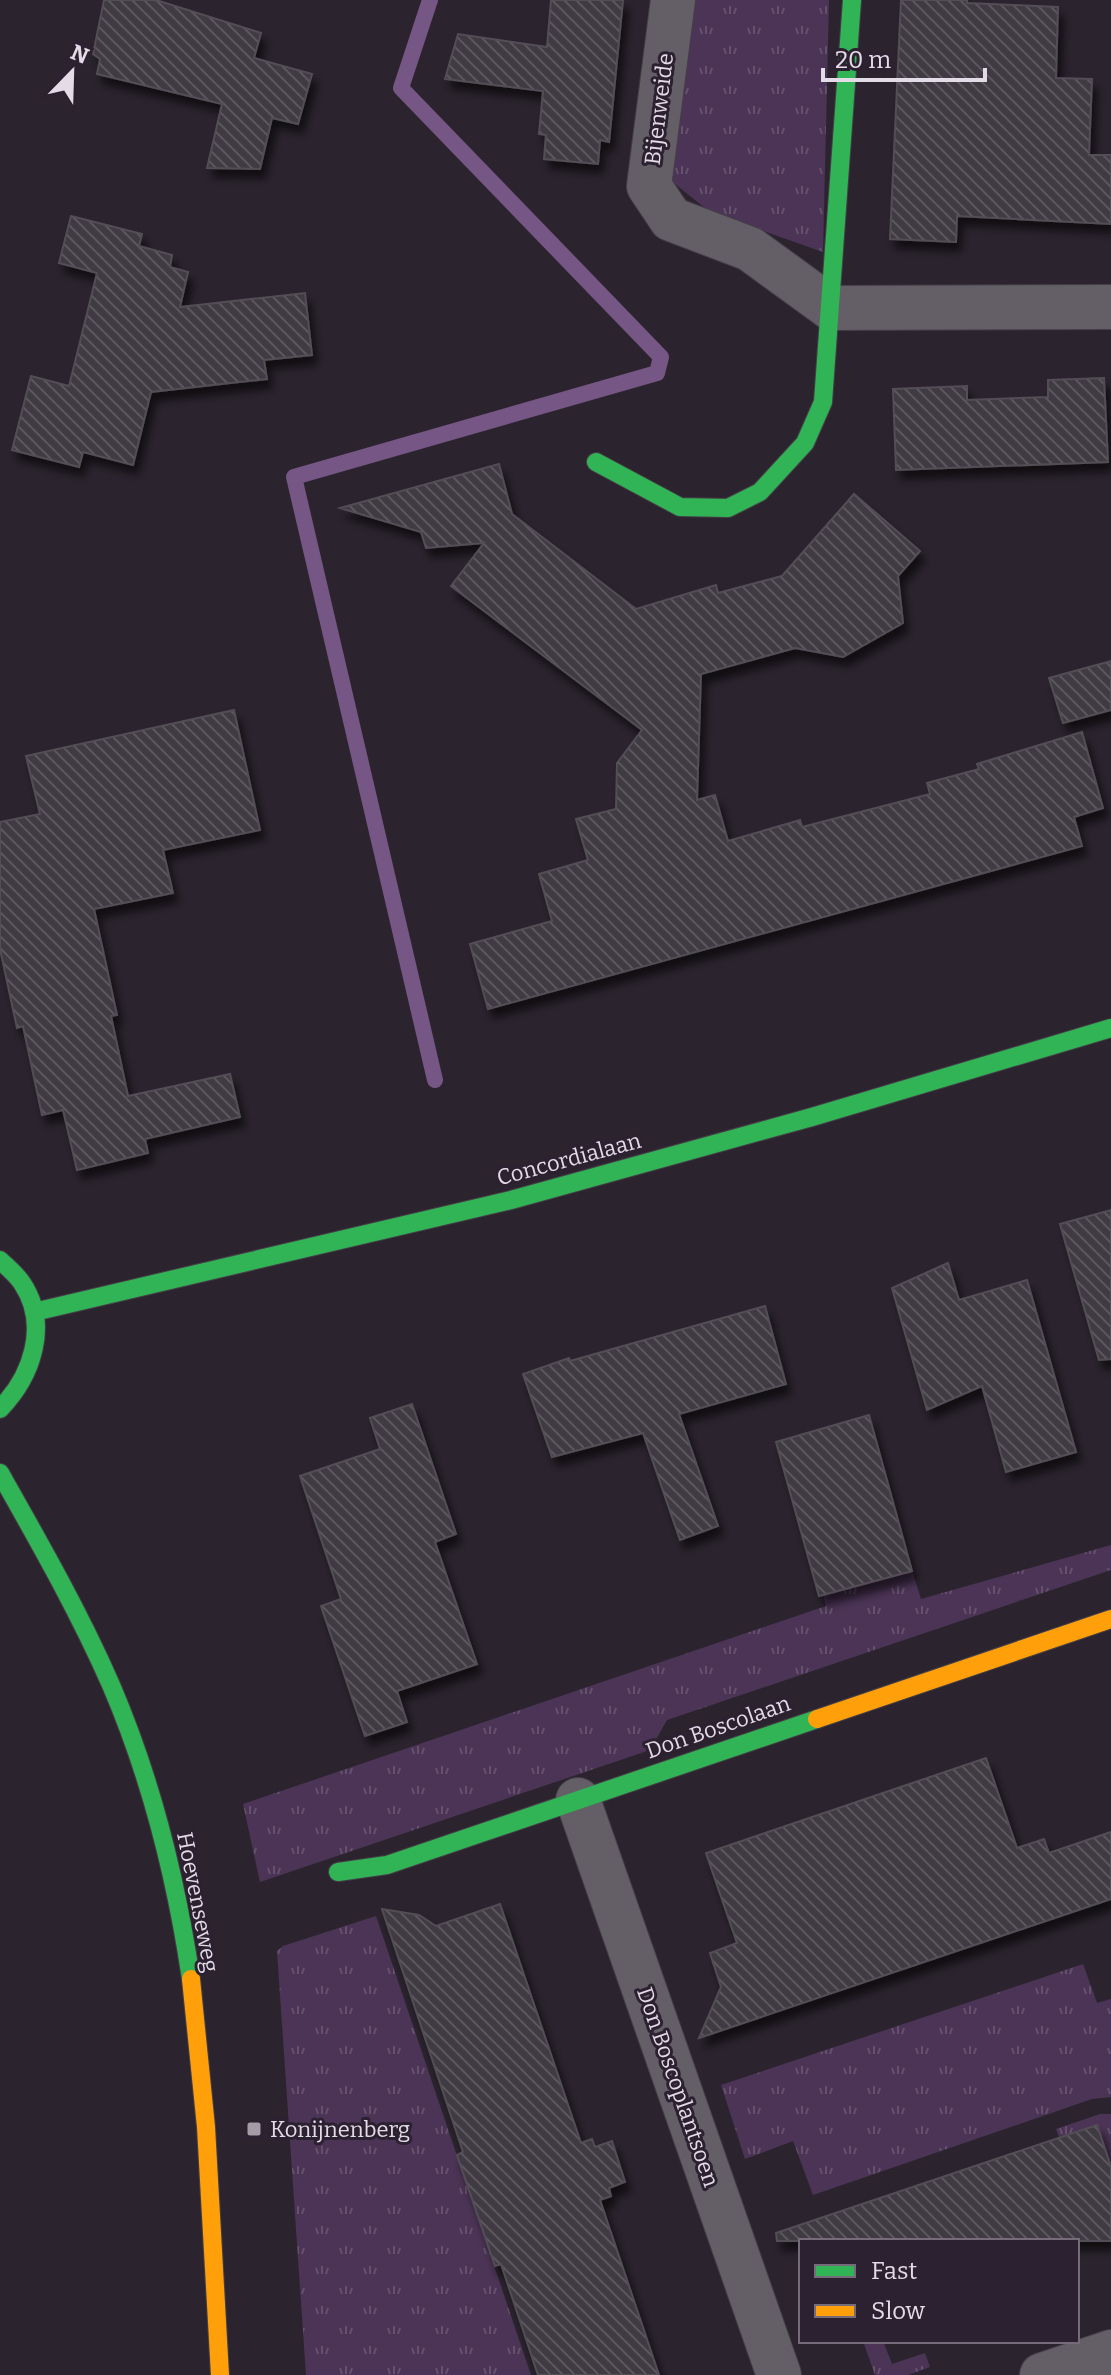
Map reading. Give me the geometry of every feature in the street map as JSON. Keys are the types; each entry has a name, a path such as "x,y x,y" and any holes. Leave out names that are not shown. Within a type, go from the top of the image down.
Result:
{"street":[{"name":"Bijenweide","path":"673,0 649,186 671,219 750,249 831,308"},
{"path":"596,462 680,507 728,508 760,492 805,443 823,402 852,0"},
{"path":"831,308 1111,307"},
{"name":"Concordialaan","path":"34,1312 510,1200 915,1087 1111,1028"},
{"path":"0,1260 22,1283 34,1312 36,1347 26,1379 14,1397 0,1409"},
{"name":"Hoevenseweg","path":"0,1473 100,1661 144,1776 174,1882 197,2028 220,2375"},
{"name":"Don Boscolaan","path":"338,1872 387,1865 1111,1619"},
{"name":"Don Boscoplantsoen","path":"578,1800 779,2375"},
{"path":"1042,2375 1111,2352"}],"green space":[{"path":"682,0 829,0 823,252 710,212 660,172"},
{"path":"1111,1545 1111,1570 667,1720 650,1750 260,1882 243,1804 826,1606 823,1595 912,1571 921,1599"},
{"path":"376,1916 531,2375 306,2375 277,1951 283,1946"},
{"path":"1083,1964 1097,2003 1111,1999 1111,2097 1092,2099 813,2195 793,2141 745,2159 721,2085"},
{"path":"1100,2114 1111,2114 1111,2167 1096,2125 1059,2137 1056,2129"},
{"path":"864,2343 884,2343 892,2364 925,2353 930,2367 908,2375 875,2375"}],"building":[{"path":"104,0 156,0 261,33 254,58 312,74 298,124 272,118 260,169 207,168 222,104 97,74 100,59 93,54"},
{"path":"551,0 623,0 609,142 600,140 598,164 544,159 546,135 539,134 543,91 445,79 458,34 547,47"},
{"path":"901,0 967,0 967,3 1058,7 1056,78 1092,79 1089,155 1111,155 1111,224 957,216 956,242 890,239"},
{"path":"71,216 142,234 139,246 172,255 170,267 188,272 180,307 305,293 312,355 264,360 267,379 151,392 133,465 83,452 79,467 12,450 31,376 69,386 97,273 59,263"},
{"path":"1104,378 1108,462 896,470 893,389 967,386 967,400 1048,397 1048,380"},
{"path":"499,464 512,514 636,609 716,585 718,593 782,576 854,494 920,551 898,576 903,623 843,657 795,648 701,674 697,800 715,795 728,841 800,820 802,827 930,794 927,783 979,769 977,764 1082,732 1103,808 1074,817 1082,846 488,1009 470,944 552,921 539,874 588,860 576,819 616,809 617,763 642,730 451,586 484,543 426,548 421,532 340,508"},
{"path":"1111,661 1111,710 1063,723 1049,678"},
{"path":"234,710 260,830 163,850 173,893 94,909 117,1015 111,1016 128,1096 230,1074 240,1117 145,1139 148,1153 77,1170 63,1110 42,1115 23,1026 17,1028 0,949 0,822 40,814 26,756"},
{"path":"1111,1210 1111,1359 1099,1360 1060,1224"},
{"path":"948,1263 959,1300 1027,1280 1076,1452 1006,1472 982,1386 927,1410 892,1288"},
{"path":"765,1306 786,1384 679,1414 718,1526 680,1540 643,1433 552,1457 523,1374 569,1358 570,1361"},
{"path":"412,1404 456,1534 435,1542 477,1664 397,1691 407,1722 365,1736 321,1606 341,1599 300,1476 380,1449 370,1418"},
{"path":"869,1415 912,1571 819,1596 776,1442"},
{"path":"986,1758 1017,1848 1044,1839 1049,1853 1111,1832 1111,1899 699,2038 721,1987 710,1953 737,1943 706,1853"},
{"path":"500,1904 581,2143 592,2139 595,2147 612,2141 625,2182 609,2188 611,2196 600,2200 659,2375 538,2375 501,2264 495,2266 457,2155 463,2152 382,1909 419,1915 436,1926"},
{"path":"1097,2125 1111,2167 1111,2241 777,2241 776,2233"}],"waterway":[{"path":"430,0 401,88 661,357 657,373 294,477 435,1080"}],"traffic: fast":[{"path":"596,462 680,507 728,508 760,492 805,443 823,402 852,0"},
{"path":"34,1312 511,1200 812,1117 1111,1028"},
{"path":"0,1260 20,1280 30,1299 36,1333 34,1349 21,1381 0,1409"},
{"path":"0,1473 72,1604 125,1720 160,1829 178,1904 191,1979"},
{"path":"338,1872 387,1865 817,1719"}],"traffic: slow":[{"path":"817,1719 1111,1619"},
{"path":"191,1979 206,2127 220,2375"}],"place":[{"name":"Konijnenberg","path":"254,2129"}]}
